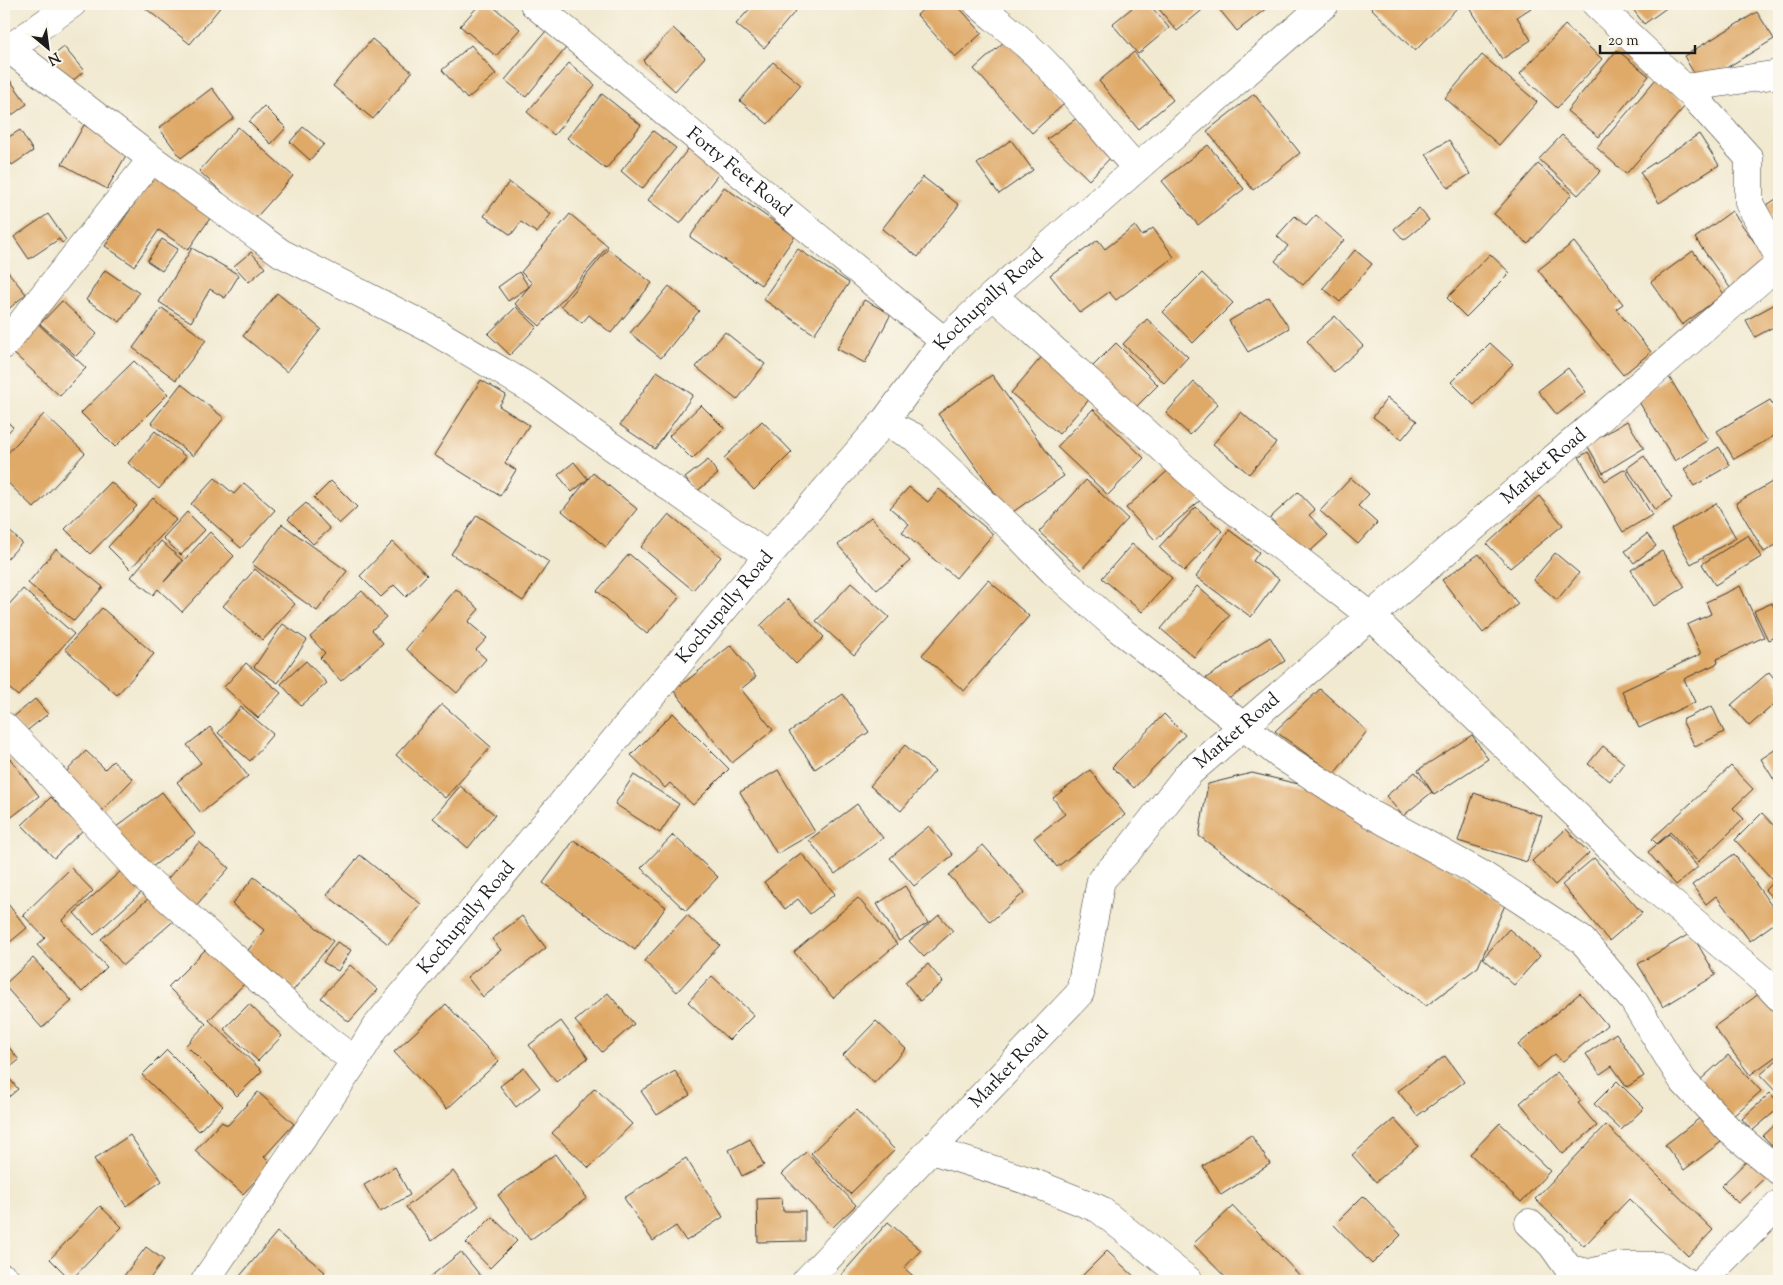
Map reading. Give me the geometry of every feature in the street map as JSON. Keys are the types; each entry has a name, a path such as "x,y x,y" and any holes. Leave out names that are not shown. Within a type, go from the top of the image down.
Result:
{"street":[{"path":"72,4 6,50 281,253 429,328 535,391 768,556"},
{"name":"Forty Feet Road","path":"534,4 944,341"},
{"path":"978,4 1047,64 1088,110 1117,148 1137,168"},
{"name":"Kochupally Road","path":"205,1281 355,1061 375,1028 768,556 884,422 944,341 993,295 1325,4"},
{"path":"1596,4 1685,88 1749,158 1749,204 1779,257"},
{"path":"1685,88 1779,74"},
{"path":"4,345 152,159"},
{"name":"Market Road","path":"806,1281 1080,994 1100,880 1127,852 1189,774 1779,264"},
{"path":"993,295 1212,493 1372,616 1635,872 1764,981 1779,997"},
{"path":"884,422 914,438 1012,528 1053,571 1115,626 1280,755 1371,814 1481,874 1582,940 1633,1000 1683,1081 1729,1130 1779,1171"},
{"path":"4,726 143,876 326,1040 355,1061"},
{"path":"931,1150 1029,1182 1099,1209 1189,1281"},
{"path":"1702,1281 1779,1204"},
{"path":"1529,1223 1552,1245 1569,1269 1589,1273 1617,1266 1662,1266 1684,1281"},
{"path":"4,1278 8,1281"}],"building":[{"path":"146,4 223,4 190,44 144,7"},
{"path":"480,4 490,4 520,29 496,56 460,26"},
{"path":"754,4 792,4 798,8 764,48 736,24"},
{"path":"929,4 936,9 942,4 956,4 982,33 955,57 917,15"},
{"path":"1137,4 1149,4 1169,28 1138,54 1112,24"},
{"path":"1155,4 1205,4 1207,6 1177,31"},
{"path":"1215,4 1272,4 1237,31"},
{"path":"1367,4 1461,4 1415,51"},
{"path":"1476,4 1528,4 1531,8 1517,17 1531,40 1502,59 1470,8"},
{"path":"1629,4 1672,4 1644,24"},
{"path":"1757,12 1774,39 1700,84 1684,56"},
{"path":"1565,25 1602,59 1557,108 1520,74"},
{"path":"673,28 705,57 675,91 643,61"},
{"path":"546,31 566,48 526,97 505,80"},
{"path":"372,39 412,72 373,119 333,86"},
{"path":"1006,40 1064,104 1032,133 974,69"},
{"path":"471,45 496,74 467,99 442,70"},
{"path":"64,47 84,71 69,84 49,59"},
{"path":"1617,50 1649,76 1599,137 1567,111"},
{"path":"1134,52 1173,100 1138,129 1099,81"},
{"path":"1482,55 1537,102 1499,145 1445,98"},
{"path":"773,62 801,85 768,124 740,101"},
{"path":"569,63 595,85 554,135 527,112"},
{"path":"1656,79 1686,105 1626,174 1597,148"},
{"path":"10,80 27,104 4,121 4,85"},
{"path":"212,88 234,118 181,158 159,128"},
{"path":"602,94 641,125 606,169 567,138"},
{"path":"1254,94 1300,153 1253,190 1207,131"},
{"path":"264,106 286,128 271,144 249,122"},
{"path":"1077,118 1114,154 1089,180 1047,139"},
{"path":"84,125 129,150 107,189 62,164"},
{"path":"238,127 293,176 253,221 199,171"},
{"path":"303,127 324,144 310,160 290,142"},
{"path":"20,130 33,151 12,165 4,152 4,140"},
{"path":"653,131 676,148 642,189 621,171"},
{"path":"1699,134 1719,165 1659,203 1640,172"},
{"path":"1562,135 1601,171 1578,195 1539,159"},
{"path":"1011,140 1033,170 999,194 977,164"},
{"path":"1449,140 1470,174 1448,188 1426,154"},
{"path":"1208,145 1244,189 1198,225 1162,181"},
{"path":"689,148 720,172 680,224 648,200"},
{"path":"1538,164 1572,194 1528,244 1494,214"},
{"path":"155,174 213,214 188,250 159,230 134,266 105,246"},
{"path":"923,177 959,205 918,257 882,229"},
{"path":"509,182 551,214 537,233 521,222 511,235 484,216"},
{"path":"724,187 795,236 761,285 690,237"},
{"path":"1779,197 1779,229 1764,207"},
{"path":"1419,208 1429,220 1404,240 1394,229"},
{"path":"1732,211 1771,265 1733,292 1695,238"},
{"path":"48,214 66,240 62,243 59,239 29,259 14,237"},
{"path":"570,214 608,246 540,326 515,304 532,283 521,272"},
{"path":"1316,215 1344,240 1303,285 1275,261 1288,246 1277,236 1295,216 1306,226"},
{"path":"1135,226 1142,236 1153,228 1174,257 1116,300 1109,292 1080,313 1050,275 1098,240 1105,249"},
{"path":"162,239 178,249 162,271 147,261"},
{"path":"1574,242 1623,304 1616,309 1651,352 1623,375 1538,270"},
{"path":"192,248 239,275 225,298 210,289 191,322 159,302"},
{"path":"608,249 652,283 611,333 589,315 582,323 561,306"},
{"path":"798,249 849,283 814,334 763,299"},
{"path":"1355,250 1372,264 1340,302 1323,288"},
{"path":"1693,251 1724,294 1682,325 1651,282"},
{"path":"251,252 265,268 249,282 234,266"},
{"path":"1490,254 1510,273 1466,317 1447,298"},
{"path":"4,267 26,294 4,313"},
{"path":"105,270 139,293 120,322 86,300"},
{"path":"519,272 529,287 508,301 498,287"},
{"path":"1202,273 1233,303 1193,343 1163,312"},
{"path":"669,286 699,311 661,358 630,333"},
{"path":"277,293 321,329 287,372 243,336"},
{"path":"1269,297 1289,328 1248,352 1229,321"},
{"path":"864,300 891,314 865,363 837,349"},
{"path":"62,301 97,334 76,356 40,324"},
{"path":"1777,303 1779,307 1779,324 1755,337 1746,320"},
{"path":"516,307 537,327 510,355 488,334"},
{"path":"162,308 206,340 176,380 133,348"},
{"path":"1335,316 1363,346 1334,372 1307,341"},
{"path":"1147,319 1188,357 1164,383 1123,344"},
{"path":"36,322 86,368 60,396 10,350"},
{"path":"725,332 765,364 737,400 696,367"},
{"path":"1116,343 1158,385 1132,411 1090,369"},
{"path":"1490,343 1513,364 1474,405 1451,382"},
{"path":"1044,354 1093,395 1059,434 1011,393"},
{"path":"134,361 168,394 115,447 81,413"},
{"path":"1568,368 1586,392 1557,415 1538,391"},
{"path":"657,371 693,395 655,449 620,425"},
{"path":"992,375 1064,476 1010,514 938,414"},
{"path":"1669,377 1708,440 1675,461 1636,397"},
{"path":"481,380 506,395 499,406 529,425 505,463 516,470 500,496 434,455"},
{"path":"1194,382 1218,404 1190,435 1166,413"},
{"path":"181,384 224,418 193,456 151,423"},
{"path":"1387,398 1417,421 1402,439 1373,417"},
{"path":"1770,400 1779,415 1779,433 1734,459 1717,431"},
{"path":"701,405 724,428 692,459 669,436"},
{"path":"1093,409 1144,458 1108,495 1057,447"},
{"path":"1241,412 1276,443 1249,474 1213,444"},
{"path":"44,414 85,453 34,508 4,479 4,457"},
{"path":"4,419 13,427 4,437"},
{"path":"762,421 792,452 754,490 724,458"},
{"path":"1627,421 1644,448 1603,473 1587,445"},
{"path":"155,431 186,457 159,489 128,463"},
{"path":"1719,447 1730,465 1694,486 1684,469"},
{"path":"1588,452 1605,481 1625,469 1652,515 1623,532 1579,457"},
{"path":"1644,456 1672,498 1655,510 1627,468"},
{"path":"708,460 718,474 696,492 685,478"},
{"path":"574,462 588,479 572,492 558,475"},
{"path":"1173,466 1203,498 1155,540 1126,508"},
{"path":"593,473 637,509 606,547 562,511"},
{"path":"215,478 234,494 244,483 275,510 241,548 191,504"},
{"path":"1351,478 1369,494 1358,506 1377,523 1358,544 1320,511"},
{"path":"1779,478 1779,543 1764,552 1736,503"},
{"path":"1086,480 1128,519 1081,570 1039,532"},
{"path":"331,481 357,507 339,524 314,498"},
{"path":"111,482 137,506 90,554 65,529"},
{"path":"909,487 928,502 939,489 993,534 956,578 902,532 909,524 890,508"},
{"path":"1298,492 1315,510 1309,515 1328,535 1305,556 1270,518"},
{"path":"1539,496 1563,525 1510,568 1487,544"},
{"path":"153,498 176,520 130,569 108,547"},
{"path":"306,503 330,529 313,544 288,519"},
{"path":"1716,503 1736,538 1691,564 1671,529"},
{"path":"1196,507 1222,531 1184,571 1159,547"},
{"path":"187,512 205,530 181,555 163,538"},
{"path":"669,514 721,557 693,590 641,547"},
{"path":"477,515 549,562 523,601 451,554"},
{"path":"871,517 910,561 877,590 838,545"},
{"path":"282,524 347,571 317,611 252,564"},
{"path":"4,526 22,543 4,562"},
{"path":"1229,530 1259,552 1253,561 1279,579 1251,617 1196,577"},
{"path":"210,532 234,556 182,612 158,589 153,595 131,577 161,541 182,560 164,582"},
{"path":"1647,534 1656,546 1634,563 1625,551"},
{"path":"1748,535 1761,557 1715,585 1702,564"},
{"path":"393,542 427,575 406,597 394,585 381,597 360,576"},
{"path":"1132,544 1172,578 1142,612 1102,578"},
{"path":"56,549 103,587 74,621 28,583"},
{"path":"1662,551 1685,587 1654,606 1631,570"},
{"path":"1555,553 1579,573 1557,600 1533,580"},
{"path":"629,554 680,597 647,634 597,591"},
{"path":"1479,554 1518,604 1483,633 1442,580"},
{"path":"255,569 295,604 263,640 223,606"},
{"path":"988,580 1029,616 964,691 922,655"},
{"path":"851,583 889,617 854,655 816,621"},
{"path":"1197,586 1230,615 1194,657 1161,629"},
{"path":"1740,586 1764,637 1717,659 1718,663 1684,679 1695,702 1639,728 1622,691 1701,654 1687,625 1711,614 1706,602"},
{"path":"23,589 74,634 18,696 4,684 4,610"},
{"path":"456,589 479,609 468,622 487,638 476,650 486,659 457,693 406,649"},
{"path":"362,591 386,617 372,630 383,643 341,681 320,658 325,653 310,637"},
{"path":"788,599 824,637 796,664 760,626"},
{"path":"1772,603 1777,614 1779,613 1779,635 1768,640 1754,611"},
{"path":"102,608 154,654 117,695 65,649"},
{"path":"283,624 307,640 278,683 254,667"},
{"path":"1270,637 1285,661 1222,702 1206,678"},
{"path":"731,645 756,677 741,689 773,730 732,763 674,691"},
{"path":"306,661 327,683 301,706 281,684"},
{"path":"246,663 281,693 258,718 224,687"},
{"path":"1769,672 1779,684 1779,700 1749,726 1731,705"},
{"path":"1320,689 1367,731 1334,774 1275,731"},
{"path":"843,694 869,732 815,769 789,732"},
{"path":"35,699 48,714 24,733 12,718"},
{"path":"442,704 491,747 445,798 396,755"},
{"path":"1712,706 1724,732 1695,747 1682,720"},
{"path":"241,707 273,734 250,761 218,733"},
{"path":"673,713 729,769 693,805 670,783 665,788 631,755"},
{"path":"1164,714 1185,735 1134,788 1112,767"},
{"path":"210,727 248,776 201,813 177,782 201,763 187,745"},
{"path":"1472,735 1488,759 1434,795 1418,770"},
{"path":"905,745 935,771 901,811 870,786"},
{"path":"1603,746 1624,763 1610,781 1588,764"},
{"path":"1779,747 1779,781 1776,783 1761,759"},
{"path":"4,751 39,796 4,823"},
{"path":"86,751 105,769 113,761 133,779 100,813 62,776"},
{"path":"1731,766 1753,789 1733,808 1744,819 1698,862 1670,832 1657,844 1652,839"},
{"path":"778,770 815,832 777,854 740,792"},
{"path":"1090,770 1125,815 1057,867 1034,838 1065,814 1053,798"},
{"path":"1415,772 1432,792 1403,816 1386,796"},
{"path":"1252,773 1311,787 1394,832 1505,905 1478,967 1426,1006 1314,920 1199,836 1208,784"},
{"path":"634,775 679,804 660,833 615,804"},
{"path":"460,786 495,815 468,848 433,818"},
{"path":"162,792 195,834 143,874 111,831"},
{"path":"1474,793 1542,816 1527,862 1458,841"},
{"path":"51,797 83,830 54,858 22,825"},
{"path":"857,804 883,838 835,874 809,840"},
{"path":"1762,813 1779,831 1779,873 1772,880 1735,840"},
{"path":"929,826 953,855 914,886 890,858"},
{"path":"1566,829 1589,853 1555,885 1532,861"},
{"path":"1669,834 1698,867 1676,885 1648,852"},
{"path":"673,835 718,877 686,911 641,868"},
{"path":"574,840 666,907 635,950 543,883"},
{"path":"199,842 229,868 193,909 164,883"},
{"path":"983,845 1025,892 990,922 949,875"},
{"path":"801,853 835,894 810,914 798,899 785,909 764,882"},
{"path":"1734,854 1779,916 1779,920 1750,941 1716,896 1706,904 1692,885"},
{"path":"360,855 421,904 388,944 327,895"},
{"path":"1594,858 1642,913 1609,941 1562,885"},
{"path":"71,868 93,891 62,921 107,967 82,992 37,945 45,938 23,915"},
{"path":"122,870 142,892 94,935 74,913"},
{"path":"1779,876 1779,905 1765,890"},
{"path":"254,877 333,941 288,997 241,959 264,930 232,904"},
{"path":"905,886 928,923 899,941 877,904"},
{"path":"155,893 177,918 123,965 101,939"},
{"path":"858,898 897,944 833,998 794,952"},
{"path":"4,899 27,928 4,947"},
{"path":"687,915 720,945 677,992 644,961"},
{"path":"939,915 953,931 924,957 909,941"},
{"path":"522,916 546,948 483,997 467,977 501,950 492,939"},
{"path":"1509,929 1540,956 1514,985 1483,958"},
{"path":"1691,933 1716,975 1663,1007 1638,964"},
{"path":"337,942 351,950 338,971 323,962"},
{"path":"208,947 245,983 209,1020 262,1071 237,1096 186,1045 206,1024 168,987"},
{"path":"33,958 72,1001 42,1028 4,985"},
{"path":"928,964 943,982 920,1001 905,982"},
{"path":"350,965 378,990 349,1022 321,998"},
{"path":"712,976 754,1015 729,1040 688,1002"},
{"path":"1763,991 1779,1014 1779,1054 1750,1075 1714,1027"},
{"path":"608,993 634,1024 602,1052 575,1021"},
{"path":"1580,993 1607,1025 1562,1062 1555,1054 1538,1068 1518,1045"},
{"path":"249,1004 282,1036 258,1061 224,1029"},
{"path":"446,1004 499,1061 447,1109 394,1052"},
{"path":"561,1021 588,1058 556,1082 529,1045"},
{"path":"876,1021 906,1049 874,1083 843,1055"},
{"path":"1616,1033 1644,1076 1627,1087 1612,1066 1600,1074 1586,1054"},
{"path":"4,1041 19,1060 4,1072"},
{"path":"167,1050 223,1106 199,1131 142,1075"},
{"path":"1728,1055 1761,1091 1731,1118 1698,1082"},
{"path":"1445,1056 1464,1082 1417,1116 1398,1091"},
{"path":"1779,1058 1779,1095 1760,1075"},
{"path":"524,1068 540,1088 516,1107 500,1086"},
{"path":"675,1071 690,1095 657,1115 641,1091"},
{"path":"4,1072 18,1089 4,1101"},
{"path":"1557,1072 1581,1101 1578,1103 1597,1126 1563,1154 1520,1103"},
{"path":"1617,1081 1644,1108 1621,1130 1594,1104"},
{"path":"595,1088 632,1124 589,1168 552,1133"},
{"path":"258,1092 294,1124 264,1157 271,1164 243,1194 195,1151 221,1122 228,1125"},
{"path":"1770,1093 1779,1103 1779,1108 1752,1131 1742,1119"},
{"path":"856,1110 895,1150 850,1194 811,1153"},
{"path":"1705,1114 1725,1139 1684,1170 1665,1145"},
{"path":"1394,1119 1418,1146 1376,1182 1352,1155"},
{"path":"1779,1121 1779,1153 1763,1136"},
{"path":"1500,1123 1550,1171 1521,1202 1470,1154"},
{"path":"1606,1125 1713,1230 1688,1256 1629,1199 1584,1246 1535,1199"},
{"path":"130,1135 162,1181 126,1206 94,1159"},
{"path":"1251,1135 1270,1164 1221,1195 1203,1166"},
{"path":"750,1139 764,1165 742,1176 729,1150"},
{"path":"806,1152 856,1205 833,1227 782,1174"},
{"path":"555,1154 587,1198 530,1240 498,1195"},
{"path":"1752,1156 1769,1174 1738,1203 1721,1186"},
{"path":"686,1158 723,1217 686,1241 676,1226 653,1241 624,1198"},
{"path":"395,1167 410,1195 380,1212 364,1185"},
{"path":"453,1171 479,1206 432,1241 406,1207"},
{"path":"1363,1196 1401,1235 1372,1264 1334,1225"},
{"path":"782,1198 783,1211 805,1211 805,1241 758,1242 757,1199"},
{"path":"100,1206 122,1227 71,1280 50,1259"},
{"path":"1233,1206 1303,1281 1229,1281 1193,1244"},
{"path":"492,1217 517,1241 490,1268 466,1243"},
{"path":"888,1222 921,1250 904,1268 919,1281 847,1281 841,1275"},
{"path":"277,1232 325,1272 317,1281 247,1281 240,1276"},
{"path":"146,1247 164,1260 148,1281 120,1281"},
{"path":"1107,1251 1139,1281 1077,1281"},
{"path":"461,1252 485,1281 425,1281"}]}
